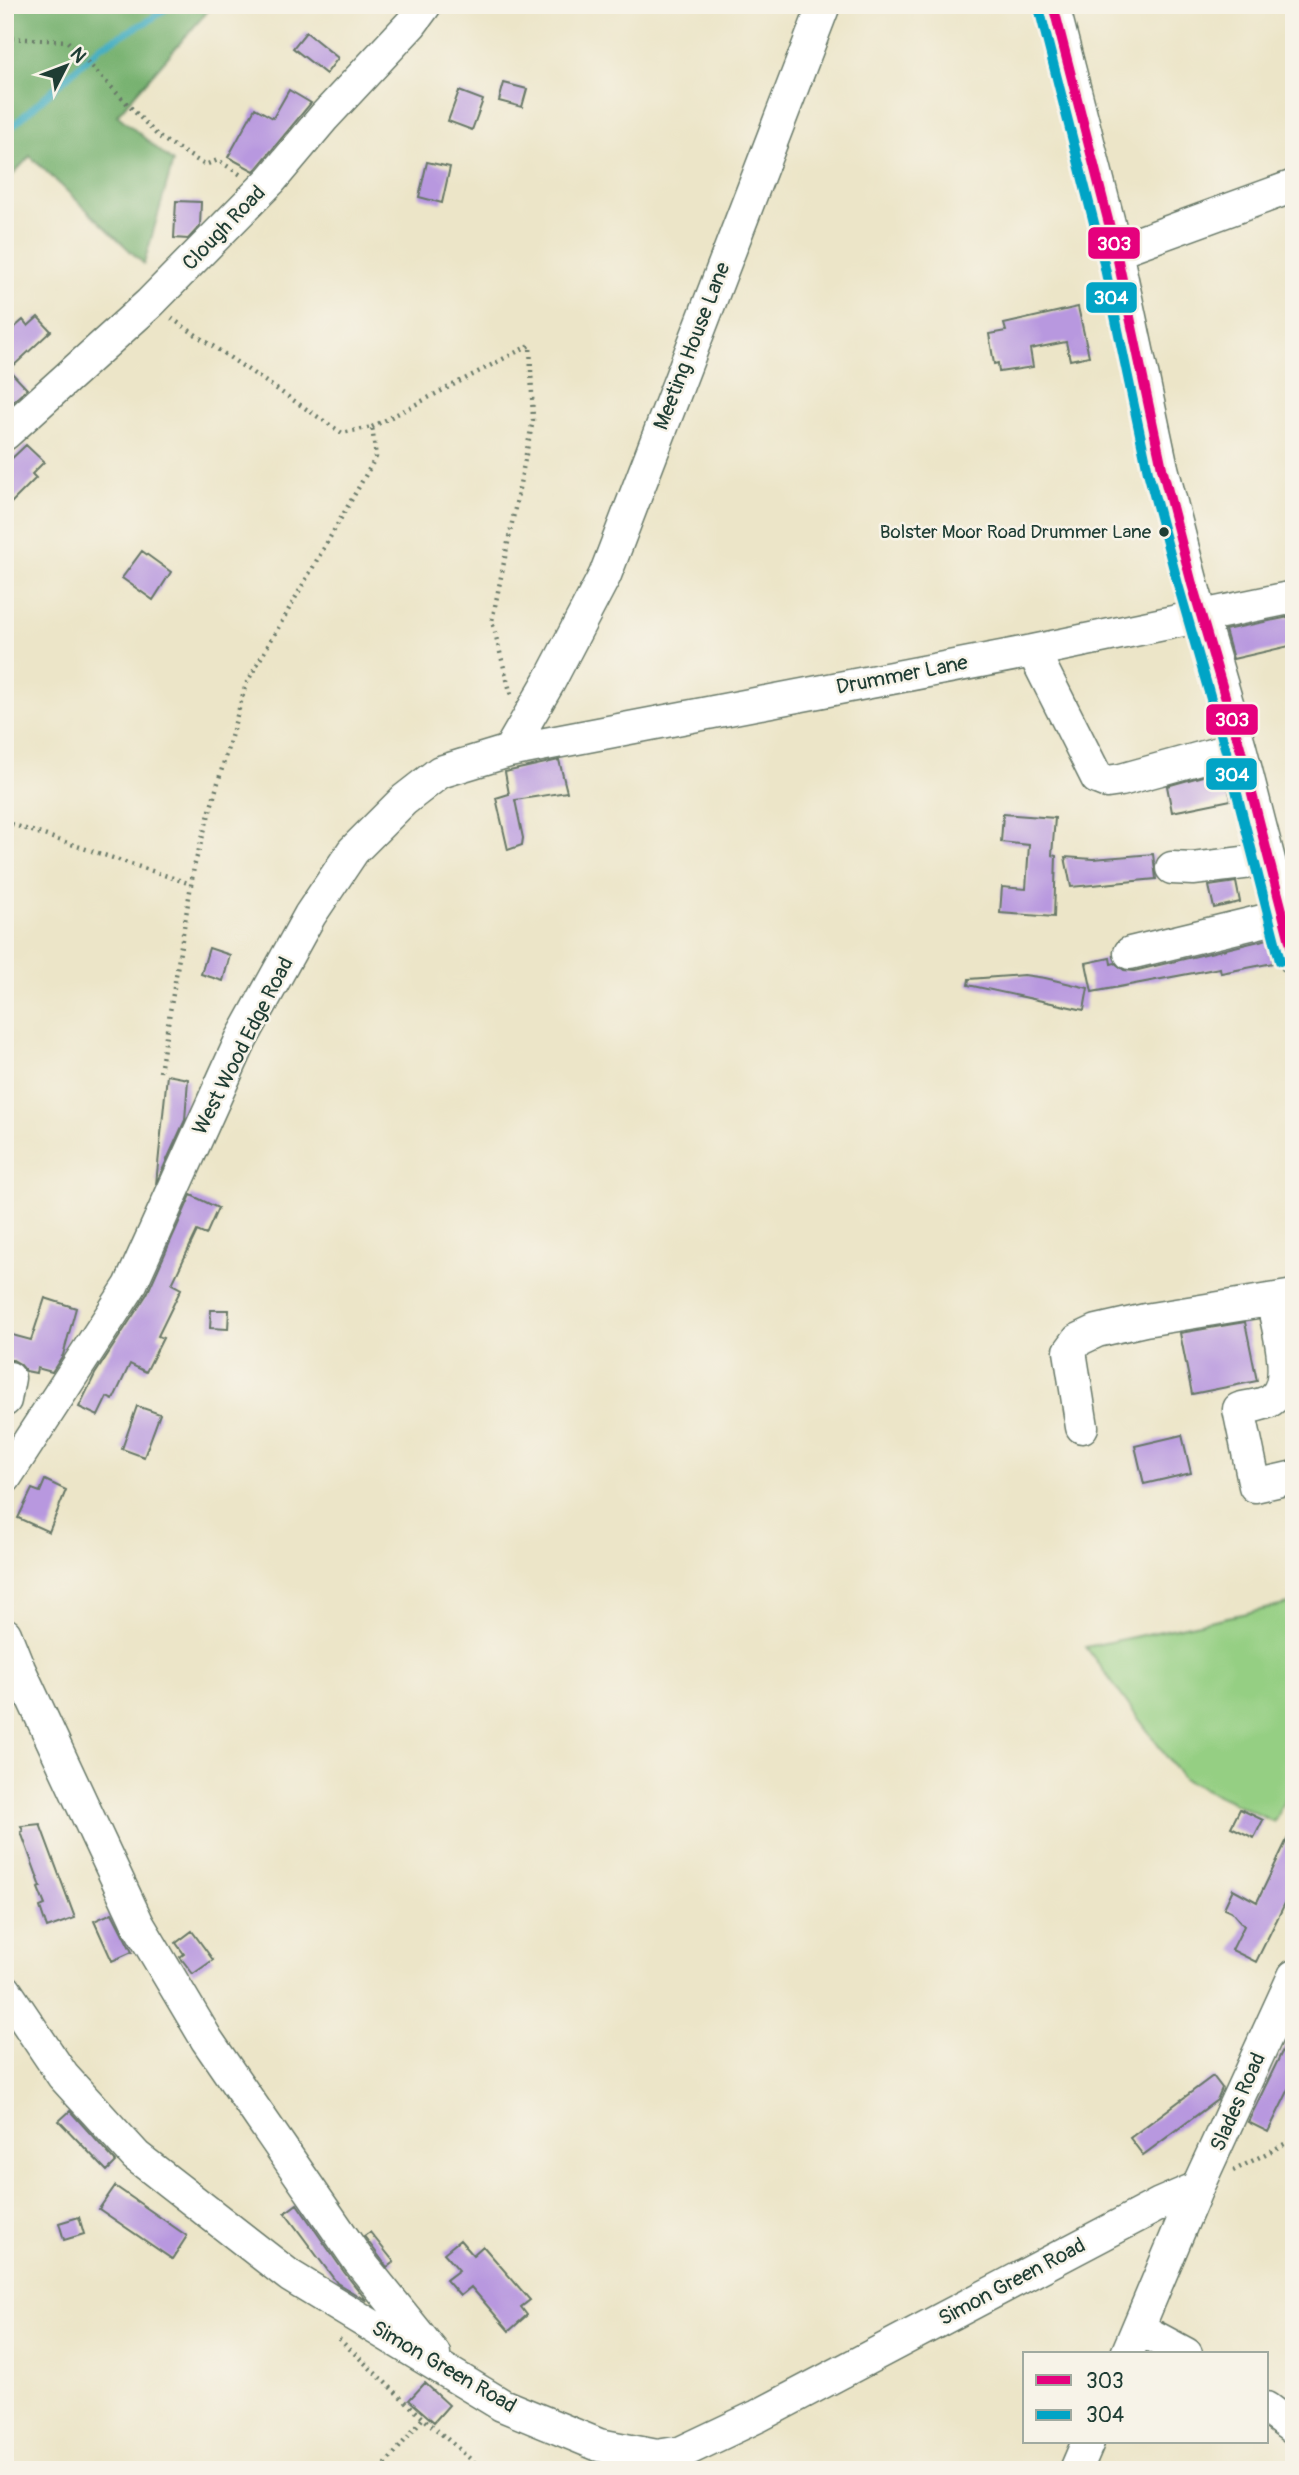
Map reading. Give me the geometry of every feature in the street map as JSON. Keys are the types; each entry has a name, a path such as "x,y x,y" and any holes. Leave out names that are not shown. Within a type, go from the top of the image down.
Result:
{"street":[{"name":"Clough Road","path":"5,434 150,303 271,180 425,5"},
{"name":"Meeting House Lane","path":"509,751 549,682 611,562 824,5"},
{"path":"1053,5 1116,251 1162,468 1240,747 1294,958"},
{"path":"1116,251 1294,186"},
{"name":"Drummer Lane","path":"509,751 1033,651 1294,597"},
{"path":"1033,651 1097,778 1107,782 1121,780 1240,747"},
{"name":"West Wood Edge Road","path":"5,1478 130,1286 241,1040 310,915 352,851 404,800 440,772 509,751"},
{"path":"1172,868 1194,869 1268,860"},
{"path":"1130,953 1283,916"},
{"path":"1082,1427 1070,1351 1078,1340 1097,1331 1145,1320 1283,1298 1284,1376 1277,1394 1269,1402 1238,1409 1255,1486 1294,1476"},
{"path":"5,1634 138,1924 207,2040 359,2261 454,2376"},
{"name":"Slades Road","path":"1132,2341 1197,2188 1294,1976"},
{"name":"Simon Green Road","path":"5,1990 63,2076 136,2156 290,2276 502,2404 599,2445 657,2456 682,2452 758,2416 1160,2204 1197,2188"},
{"path":"1132,2341 1178,2352"},
{"path":"1268,2410 1294,2429"},
{"path":"1076,2470 1087,2444"}],"path":[{"path":"5,38 67,41 159,137 205,165 218,160 225,164"},
{"path":"150,303 342,433 372,427 530,345 533,420 492,621 513,706"},
{"path":"160,1072 194,867 246,684 376,457 372,427"},
{"path":"5,822 191,884"},
{"path":"1197,2188 1254,2162 1294,2139"},
{"path":"338,2338 483,2470"},
{"path":"382,2470 423,2418"}],"green space":[{"path":"5,5 213,5 117,115 173,162 144,264 30,156 5,183"},
{"path":"1294,1603 1294,1780 1274,1822 1183,1779 1086,1647"}],"building":[{"path":"306,32 338,58 326,74 293,48"},
{"path":"504,83 527,89 522,107 499,101"},
{"path":"289,90 311,103 257,168 254,171 228,157 255,108 273,118"},
{"path":"459,91 483,100 472,130 448,121"},
{"path":"427,162 450,167 442,203 419,197"},
{"path":"176,201 201,202 200,226 188,239 174,238"},
{"path":"1078,307 1089,356 1070,360 1066,342 1030,349 1033,367 999,372 998,363 994,364 989,334 1006,331 1004,324"},
{"path":"38,317 51,331 9,370 27,389 5,409 5,336 23,320 28,326"},
{"path":"26,445 44,462 32,474 36,478 5,509 5,465"},
{"path":"142,551 171,572 153,600 122,578"},
{"path":"1294,616 1294,645 1233,659 1225,630"},
{"path":"559,760 567,792 515,800 523,838 522,845 508,850 496,798 509,794 505,772"},
{"path":"1224,770 1231,800 1172,812 1167,786"},
{"path":"1003,814 1055,818 1052,855 1056,856 1054,917 1000,913 1002,887 1026,889 1029,845 1001,842"},
{"path":"1153,854 1156,879 1071,887 1065,857 1093,859"},
{"path":"1236,882 1240,902 1214,908 1209,886"},
{"path":"1268,939 1273,963 1221,973 1220,968 1092,992 1086,963 1110,958 1111,964 1115,963 1124,970 1134,971"},
{"path":"209,948 230,955 223,981 201,974"},
{"path":"1024,975 1088,988 1084,1010 968,985 969,979"},
{"path":"167,1075 188,1079 185,1120 156,1184"},
{"path":"191,1195 218,1208 206,1235 197,1231 172,1284 181,1289 158,1336 163,1338 146,1372 130,1364 113,1400 107,1397 98,1416 79,1407 95,1374 147,1294"},
{"path":"45,1298 76,1308 63,1355 52,1372 37,1368 36,1373 26,1371 13,1360 5,1360 5,1333 31,1340"},
{"path":"211,1310 229,1310 228,1329 210,1328"},
{"path":"1245,1322 1257,1381 1192,1394 1180,1333"},
{"path":"137,1406 160,1414 144,1457 122,1449"},
{"path":"1182,1435 1191,1473 1144,1484 1135,1446"},
{"path":"45,1480 66,1490 49,1532 18,1518 32,1489 40,1492"},
{"path":"1240,1809 1263,1820 1254,1838 1231,1827"},
{"path":"40,1824 75,1918 47,1928 40,1907 45,1905 38,1888 41,1887 21,1832 21,1826"},
{"path":"1294,1825 1294,1900 1288,1897 1256,1962 1232,1950 1244,1926 1231,1911 1224,1908 1233,1889 1257,1902"},
{"path":"112,1913 132,1952 112,1961 94,1921"},
{"path":"192,1931 213,1960 193,1974 180,1957 184,1954 176,1943"},
{"path":"1294,2027 1294,2079 1268,2132 1248,2122"},
{"path":"1213,2076 1222,2088 1217,2100 1143,2155 1130,2138"},
{"path":"70,2111 116,2162 107,2171 59,2121"},
{"path":"115,2186 187,2236 172,2259 99,2209"},
{"path":"297,2204 367,2301 337,2283 285,2213"},
{"path":"79,2217 84,2234 64,2240 59,2223"},
{"path":"370,2232 394,2262 387,2267 364,2236"},
{"path":"460,2240 473,2255 483,2246 530,2300 521,2307 527,2315 509,2331 471,2287 460,2296 446,2280 459,2270 444,2253"},
{"path":"425,2383 449,2405 434,2422 409,2400"}],"waterway":[{"path":"5,133 101,46 150,20 171,5"}],"transit line":[{"name":"303","path":"1053,5 1116,251 1162,468 1192,584 1240,747 1294,957"},
{"name":"304","path":"1039,8 1102,254 1148,472 1226,751 1280,961"}],"place":[{"name":"Bolster Moor Road Drummer Lane","path":"1164,532"}]}
